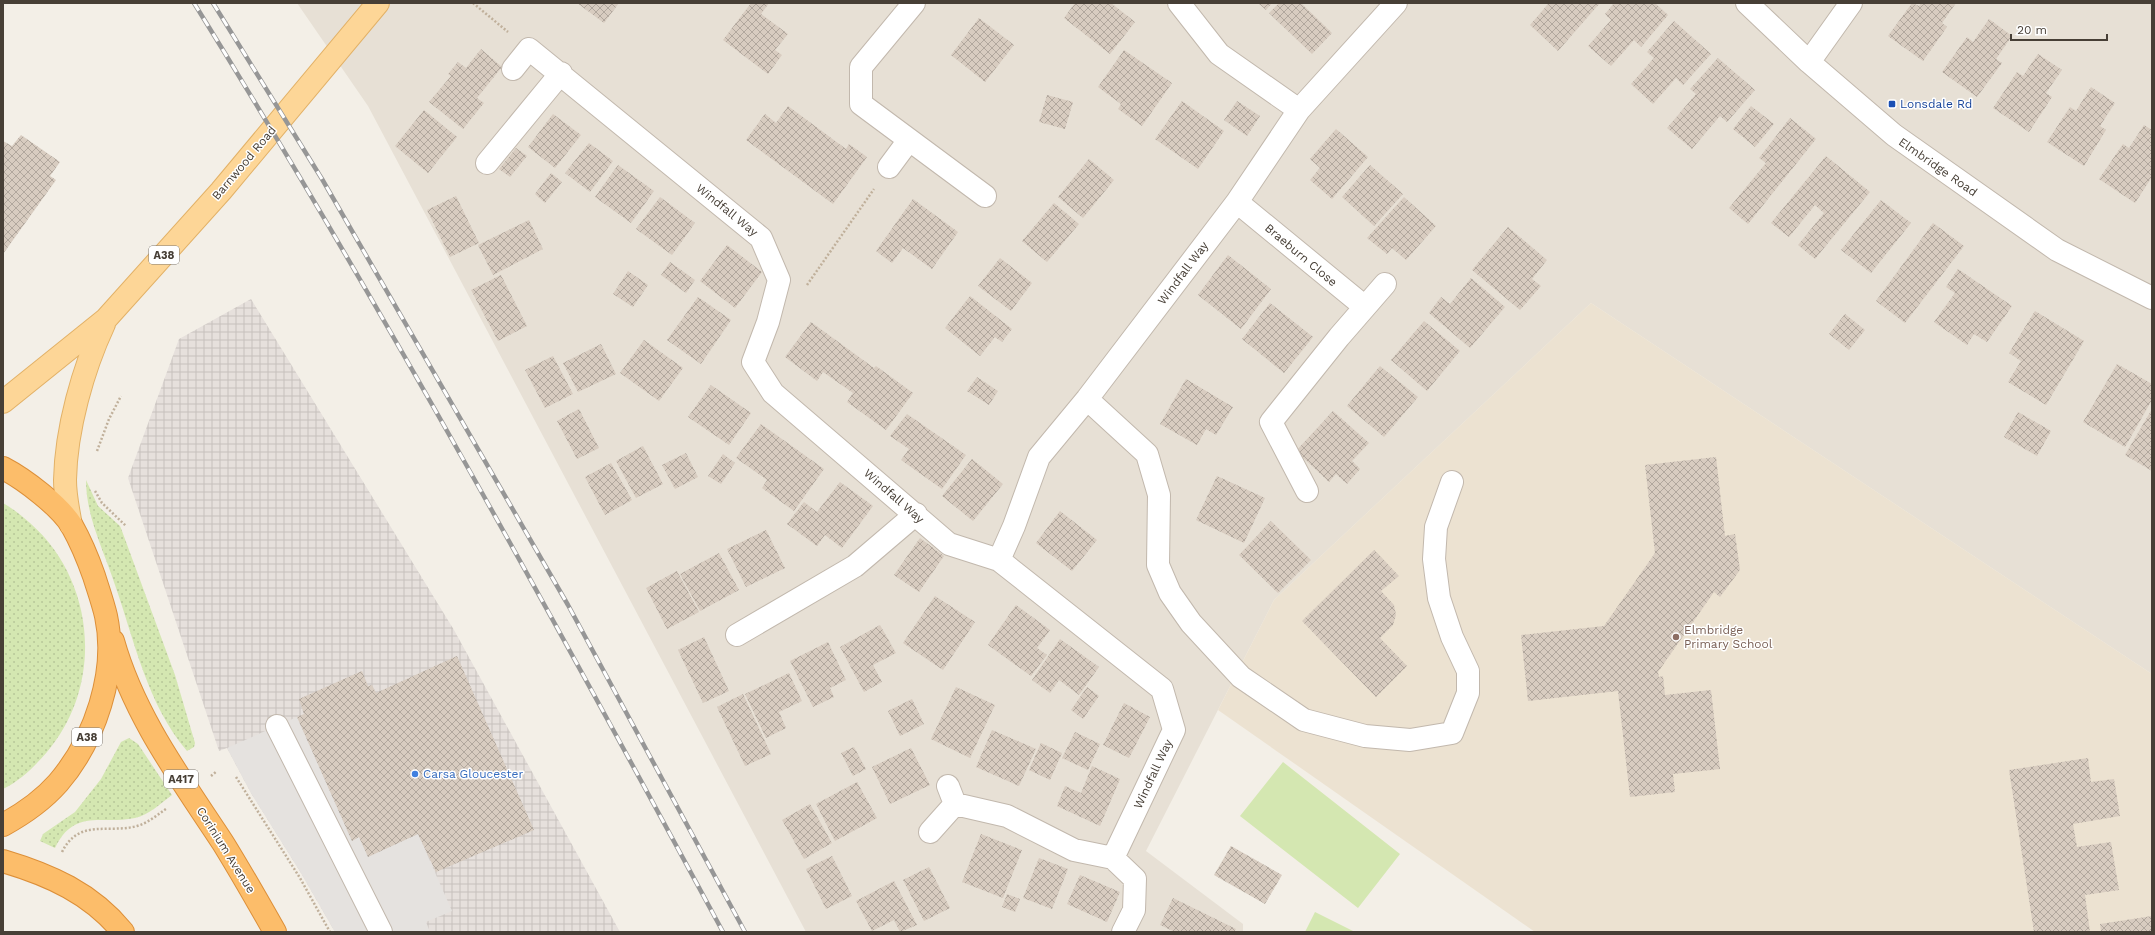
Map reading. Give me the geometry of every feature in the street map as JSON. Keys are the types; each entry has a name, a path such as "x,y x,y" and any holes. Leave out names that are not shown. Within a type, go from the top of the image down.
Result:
{"highway":[{"name":"A38","path":"3,468 23,480 48,500 71,525 88,560 106,617 109,637 108,666 99,707 74,762 57,784 38,802 3,825"},
{"name":"Corinium Avenue","path":"106,617 116,650 142,716 224,845 275,932"},
{"path":"3,861 50,877 95,903 123,932"}],"main road":[{"name":"Barnwood Road","path":"3,402 106,319 221,191 378,3"},
{"name":"Barnwood Road","path":"71,525 66,480 70,436 86,370 106,319"}],"street":[{"path":"914,3 861,67 861,104 985,196"},
{"path":"1179,3 1219,54 1299,110"},
{"name":"Windfall Way","path":"999,560 1014,526 1040,457 1087,399 1237,202 1299,110 1396,3"},
{"name":"Elmbridge Road","path":"1748,3 1809,62 1894,135 2057,250 2152,298"},
{"path":"1809,62 1851,3"},
{"path":"513,69 529,49"},
{"name":"Windfall Way","path":"529,49 761,238 779,280 768,322 753,362 773,393 916,514 949,544 999,560 1162,689 1174,730 1113,858"},
{"path":"487,163 561,74"},
{"path":"889,167 909,140"},
{"name":"Braeburn Close","path":"1237,202 1365,308"},
{"path":"1307,491 1271,422 1339,337 1385,284"},
{"path":"1087,399 1147,454 1158,495 1158,565 1170,593 1191,623 1241,677 1304,720 1365,736 1410,740 1452,733 1468,693 1468,671 1452,637 1439,598 1434,560 1436,527 1452,482"},
{"path":"737,635 855,566 916,514"},
{"path":"277,726 382,932"},
{"path":"930,832 951,795 1007,816 1074,850 1113,858 1135,879 1134,910 1124,932"}],"path":[{"path":"473,3 529,49"},
{"path":"805,288 889,167"},
{"path":"95,457 109,419 121,396"},
{"path":"94,488 102,503 126,526"},
{"path":"50,877 64,848 80,833 89,830 138,826 148,821 217,771"},
{"path":"236,777 300,878 330,932"}],"shaded area":[{"path":"297,3 2152,3 2152,674 1591,303 1274,600 1146,851 1243,924 1243,932 806,932 368,106"},
{"path":"251,299 454,630 620,932 335,932 301,873 251,793 227,748 219,751 128,478 179,339"},
{"name":"Elmbridge Primary School","path":"1591,303 2152,674 2152,932 1535,932 1218,710 1274,600"},
{"path":"297,717 352,841 359,837 368,856 418,834 452,911 426,922 430,932 335,932 301,873 251,793 227,748"}],"green space":[{"path":"86,480 98,506 120,526 122,531 175,675 195,743 194,747 187,751 173,733 162,713 144,672 92,521"},
{"path":"3,503 30,523 52,547 69,574 79,603 85,634 84,665 78,696 65,725 47,752 37,763 27,773 3,789"},
{"path":"129,738 138,744 172,795 155,808 135,818 90,821 71,827 55,848 40,841 43,834 75,812 101,779 121,742"},
{"path":"1283,762 1400,854 1358,908 1240,816"},
{"path":"1315,912 1355,932 1305,932"}],"building":[{"path":"577,3 619,3 604,23"},
{"path":"751,3 769,3 761,14 788,34 775,50 782,55 768,74 723,40"},
{"path":"1075,3 1111,3 1135,22 1110,54 1064,18"},
{"path":"1258,3 1272,3 1266,10"},
{"path":"1279,3 1301,3 1332,33 1312,54 1269,13"},
{"path":"1549,3 1600,3 1558,51 1530,25"},
{"path":"1614,3 1655,3 1668,15 1641,47 1634,40 1611,66 1588,46 1611,20 1605,14"},
{"path":"1912,3 1919,6 1921,3 1956,3 1942,23 1947,27 1923,61 1888,36"},
{"path":"979,18 1014,45 985,82 951,55"},
{"path":"1989,19 2012,36 1996,59 2002,63 1977,97 1942,72 1967,37 1973,42"},
{"path":"1674,21 1711,54 1683,85 1676,78 1653,104 1631,84 1654,58 1647,52"},
{"path":"481,49 502,67 477,98 484,103 463,129 429,102 451,76 448,74 458,62 466,68"},
{"path":"1124,50 1172,83 1142,126 1118,109 1121,104 1098,87"},
{"path":"2038,54 2062,70 2046,93 2052,97 2029,132 1993,108 2017,72 2023,76"},
{"path":"1718,58 1755,90 1727,122 1720,116 1692,149 1667,128 1696,94 1690,89"},
{"path":"2091,87 2115,103 2100,126 2106,130 2084,166 2047,142 2070,107 2076,111"},
{"path":"1047,95 1073,102 1065,129 1039,122"},
{"path":"1182,101 1224,131 1198,169 1155,139"},
{"path":"1237,101 1260,116 1247,136 1224,120"},
{"path":"788,106 846,149 849,144 867,157 833,204 746,140 765,114 776,123"},
{"path":"1751,106 1774,124 1755,147 1733,129"},
{"path":"424,110 457,137 428,173 395,146"},
{"path":"553,114 581,135 555,168 528,147"},
{"path":"1790,118 1816,139 1748,224 1729,208 1766,163 1759,158"},
{"path":"2144,125 2152,130 2152,177 2135,203 2099,179 2123,144 2129,148"},
{"path":"1336,129 1368,157 1332,199 1310,180 1320,168 1310,159"},
{"path":"21,135 60,162 50,176 56,180 3,254 3,141 12,146"},
{"path":"589,143 613,161 590,192 565,173"},
{"path":"516,148 527,156 510,177 499,169"},
{"path":"1826,156 1870,192 1815,259 1798,245 1824,213 1815,205 1789,237 1771,223"},
{"path":"1089,159 1114,180 1083,218 1058,197"},
{"path":"618,165 654,191 631,223 595,197"},
{"path":"1370,165 1403,194 1374,226 1342,197"},
{"path":"551,173 562,182 545,203 535,194"},
{"path":"456,196 479,243 450,257 427,210"},
{"path":"660,197 695,223 672,255 636,229"},
{"path":"1404,197 1436,226 1406,260 1392,248 1387,254 1367,238"},
{"path":"913,199 958,232 932,269 903,248 892,263 876,251"},
{"path":"1881,200 1911,223 1871,273 1841,250"},
{"path":"1054,203 1079,224 1047,262 1022,241"},
{"path":"529,220 543,249 493,275 478,245"},
{"path":"1933,223 1964,246 1905,323 1876,301"},
{"path":"1508,227 1547,260 1532,279 1541,286 1520,310 1472,270"},
{"path":"727,245 762,272 735,308 700,281"},
{"path":"1228,255 1271,289 1241,329 1198,295"},
{"path":"1000,258 1032,283 1011,311 978,286"},
{"path":"670,262 695,280 686,293 661,275"},
{"path":"1958,269 2012,306 1987,342 1974,334 1967,345 1934,322 1955,293 1946,287"},
{"path":"628,271 648,285 633,307 613,294"},
{"path":"501,275 527,326 498,341 471,290"},
{"path":"1471,278 1505,307 1470,348 1429,313 1441,297 1450,304"},
{"path":"970,296 1012,329 1002,342 995,337 980,356 945,328"},
{"path":"698,297 731,320 701,364 667,340"},
{"path":"1270,303 1313,337 1284,373 1242,339"},
{"path":"2035,311 2084,341 2046,405 2008,382 2021,361 2009,353"},
{"path":"1845,314 1865,330 1849,350 1829,334"},
{"path":"1424,321 1460,351 1427,391 1391,360"},
{"path":"811,322 874,368 876,366 913,393 886,430 847,402 853,393 823,372 817,381 785,357"},
{"path":"644,340 683,368 659,401 620,373"},
{"path":"601,344 616,374 578,392 563,363"},
{"path":"553,356 573,394 545,408 525,370"},
{"path":"2117,364 2152,384 2152,400 2125,447 2083,422"},
{"path":"1380,366 1418,397 1384,437 1347,406"},
{"path":"977,377 998,391 989,405 967,391"},
{"path":"1186,379 1233,407 1216,435 1206,429 1197,445 1160,424"},
{"path":"711,385 751,413 729,445 688,417"},
{"path":"579,409 599,448 577,459 557,421"},
{"path":"2152,409 2152,471 2125,455"},
{"path":"1333,411 1369,443 1352,461 1360,469 1347,484 1336,474 1329,482 1296,451"},
{"path":"2018,412 2051,431 2037,456 2004,437"},
{"path":"907,414 966,455 942,489 901,460 909,449 890,436"},
{"path":"761,424 824,469 794,511 762,488 767,480 736,458"},
{"path":"643,446 663,484 636,498 616,461"},
{"path":"686,453 698,477 675,489 662,465"},
{"path":"723,454 735,463 721,484 708,476"},
{"path":"1716,457 1725,536 1735,534 1740,570 1720,597 1714,592 1658,672 1659,677 1663,676 1665,695 1711,690 1720,769 1673,774 1675,792 1630,797 1618,691 1528,701 1521,635 1604,626 1655,553 1645,465"},
{"path":"972,459 1003,484 973,521 942,496"},
{"path":"611,463 632,500 605,515 585,477"},
{"path":"1217,476 1265,498 1244,543 1196,520"},
{"path":"840,482 873,506 842,548 825,535 817,546 787,524 804,502 817,512"},
{"path":"1060,511 1097,540 1072,571 1036,543"},
{"path":"1271,521 1311,560 1278,593 1239,555"},
{"path":"766,530 785,568 746,587 727,549"},
{"path":"920,538 944,556 919,592 894,575"},
{"path":"1374,550 1399,576 1381,591 1394,605 1396,615 1393,625 1380,638 1407,666 1376,697 1302,621"},
{"path":"719,553 739,590 700,611 680,574"},
{"path":"677,571 699,612 667,629 646,588"},
{"path":"935,596 975,622 943,670 903,643"},
{"path":"1016,605 1050,630 1037,648 1047,655 1031,676 988,645"},
{"path":"880,625 896,653 873,665 882,682 864,692 840,647"},
{"path":"704,637 729,691 703,703 678,650"},
{"path":"1060,639 1099,667 1079,695 1059,680 1050,693 1032,680"},
{"path":"828,642 846,680 830,688 834,697 813,707 790,661"},
{"name":"Carsa Gloucester","path":"457,656 534,830 436,872 418,834 368,857 359,837 352,841 297,717 304,714 299,699 362,671 368,686 372,685 376,693"},
{"path":"789,673 802,701 779,712 786,728 766,738 745,694"},
{"path":"956,687 995,705 970,758 931,739"},
{"path":"1087,687 1099,696 1083,719 1071,710"},
{"path":"743,694 771,754 745,766 717,707"},
{"path":"912,699 924,724 900,736 888,711"},
{"path":"1124,703 1150,717 1129,758 1103,745"},
{"path":"992,730 1036,749 1019,786 976,767"},
{"path":"1075,732 1100,744 1088,770 1062,758"},
{"path":"1041,743 1062,753 1050,780 1029,770"},
{"path":"854,747 866,769 853,776 841,753"},
{"path":"911,748 930,785 890,804 872,767"},
{"path":"2088,758 2091,782 2114,779 2120,816 2073,824 2077,847 2111,842 2119,890 2085,895 2090,932 2034,932 2009,770"},
{"path":"1092,766 1120,779 1100,826 1057,806 1065,786 1081,793"},
{"path":"857,782 877,818 835,841 816,804"},
{"path":"810,804 832,843 804,859 782,820"},
{"path":"981,834 1022,850 1003,898 962,882"},
{"path":"1231,846 1282,875 1265,904 1214,875"},
{"path":"832,856 852,896 826,909 806,869"},
{"path":"1039,858 1068,869 1052,909 1023,898"},
{"path":"929,867 950,908 924,921 903,880"},
{"path":"1080,875 1120,892 1107,922 1067,904"},
{"path":"894,881 917,925 900,932 894,920 872,931 856,901"},
{"path":"1007,894 1020,899 1015,912 1002,907"},
{"path":"1173,898 1236,929 1234,932 1175,932 1160,925"},
{"path":"2152,916 2152,932 2101,932 2100,924"}],"railway":[{"path":"194,3 332,232 466,464 723,932"},
{"path":"213,3 322,179 568,605 745,932"}],"place":[{"name":"Lonsdale Rd","path":"1892,104"},
{"name":"Elmbridge Primary School","path":"1676,637"},
{"name":"Carsa Gloucester","path":"415,774"}]}
